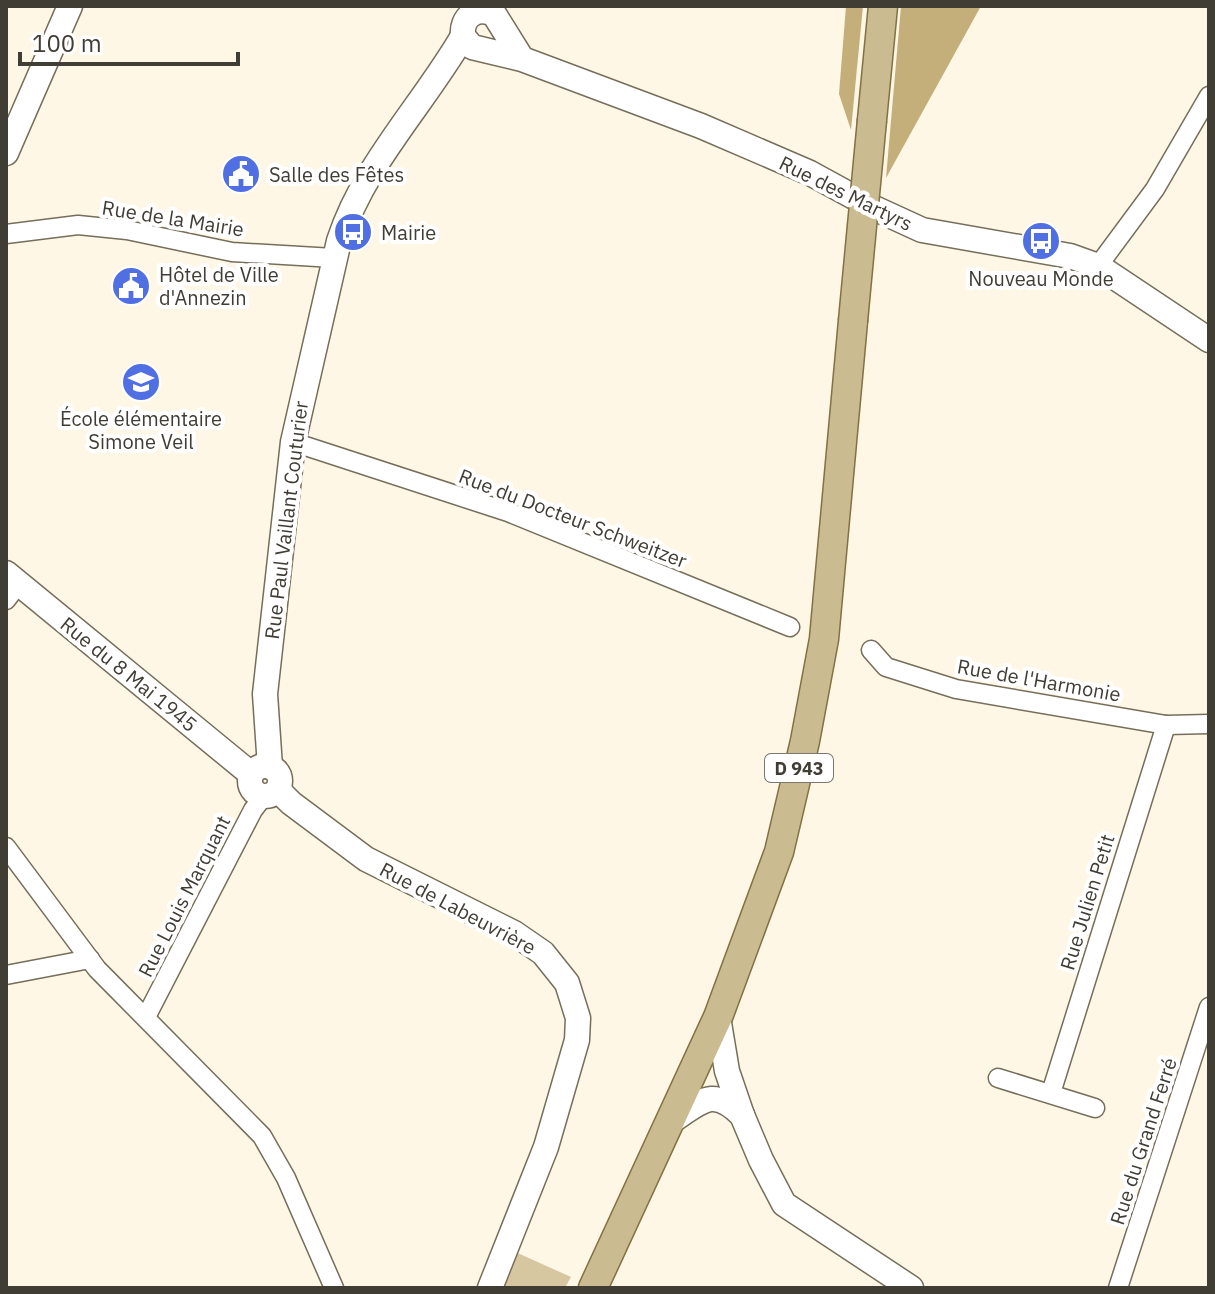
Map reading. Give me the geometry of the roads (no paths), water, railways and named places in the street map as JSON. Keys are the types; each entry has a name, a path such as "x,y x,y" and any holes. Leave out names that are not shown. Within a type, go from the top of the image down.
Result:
{"main road":[{"name":"D 943","path":"593,1288 718,1017 779,852 805,741 824,639 883,6"}],"street":[{"path":"6,153 70,6"},
{"name":"Rue des Martyrs","path":"483,24 522,59 701,126 810,173 922,230 1070,256 1098,266 1209,340"},
{"name":"Rue Paul Vaillant Couturier","path":"266,782 265,694 293,442 334,258 344,225 369,176 444,68 460,58 483,24"},
{"path":"1098,266 1155,189 1209,96"},
{"name":"Rue de la Mairie","path":"6,234 78,225 127,230 232,252 334,258"},
{"name":"Rue du Docteur Schweitzer","path":"293,442 508,512 790,627"},
{"name":"Rue du 8 Mai 1945","path":"10,585 266,782"},
{"name":"Rue de l'Harmonie","path":"871,650 886,667 956,689 1166,725 1209,724"},
{"name":"Rue Julien Petit","path":"1051,1093 1166,725"},
{"name":"Rue Louis Marquant","path":"146,1017 266,782"},
{"name":"Rue de Labeuvrière","path":"266,782 366,859 514,933 543,953 567,983 578,1018 577,1040 546,1147 490,1288"},
{"path":"6,847 90,959 262,1136 286,1178 334,1288"},
{"path":"6,975 90,959"},
{"name":"Rue du Grand Ferré","path":"1118,1288 1209,1007"},
{"path":"718,1017 727,1071 742,1115 784,1204 911,1288"},
{"path":"998,1078 1095,1108"},
{"path":"673,1120 700,1102 720,1098 742,1115"}],"place":[{"name":"Salle des Fêtes","path":"241,174"},
{"name":"Mairie","path":"353,232"},
{"name":"Nouveau Monde","path":"1041,241"},
{"name":"Hôtel de Ville d'Annezin","path":"131,286"},
{"name":"École élémentaire Simone Veil","path":"141,382"}]}
